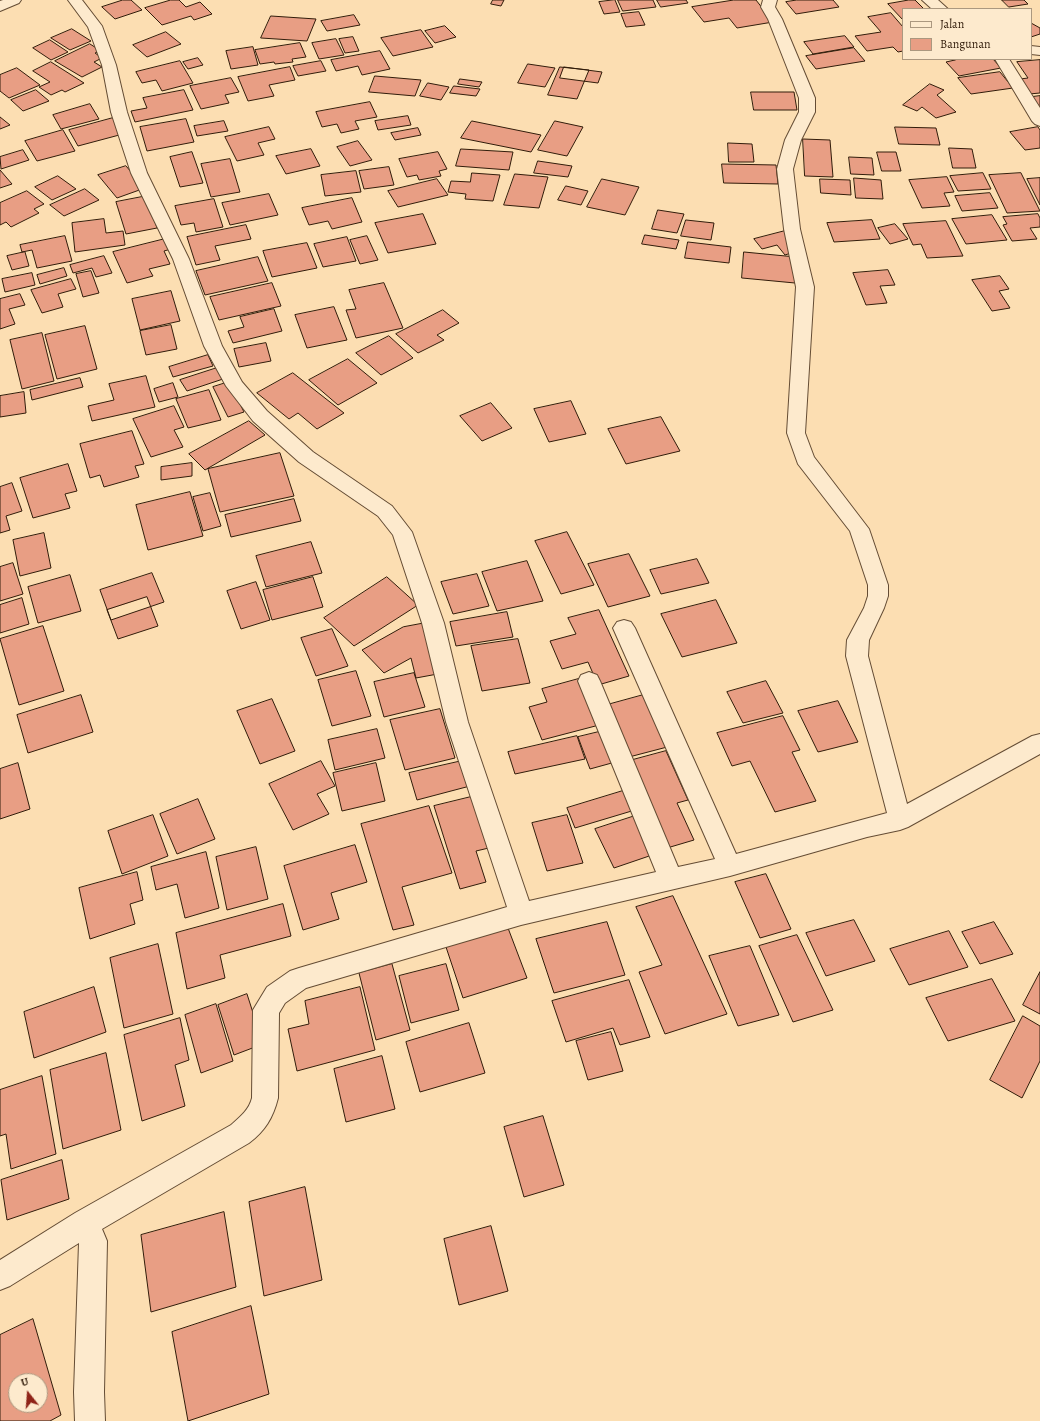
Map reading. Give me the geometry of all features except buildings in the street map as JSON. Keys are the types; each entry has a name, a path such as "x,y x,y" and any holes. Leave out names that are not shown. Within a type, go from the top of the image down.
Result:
{"street":[{"path":"0,7 14,0"},
{"path":"75,0 95,26 109,65 120,112 139,173 181,259 213,346 235,386 260,416 306,457 385,510 402,532 432,623 457,722 521,914"},
{"path":"770,0 768,7 775,18 807,98 807,112 793,140 785,169 792,229 805,287 796,433 805,459 859,529 878,584 874,608 858,640 856,656 900,820"},
{"path":"929,0 940,8"},
{"path":"1003,60 1040,121"},
{"path":"624,628 730,866"},
{"path":"589,681 671,879"},
{"path":"0,1276 85,1223 240,1134 254,1123 262,1112 265,1098 266,1010 276,995 299,979 521,914 730,866 867,827 900,820 1040,743"},
{"path":"85,1223 93,1241 88,1392 90,1421"}]}
